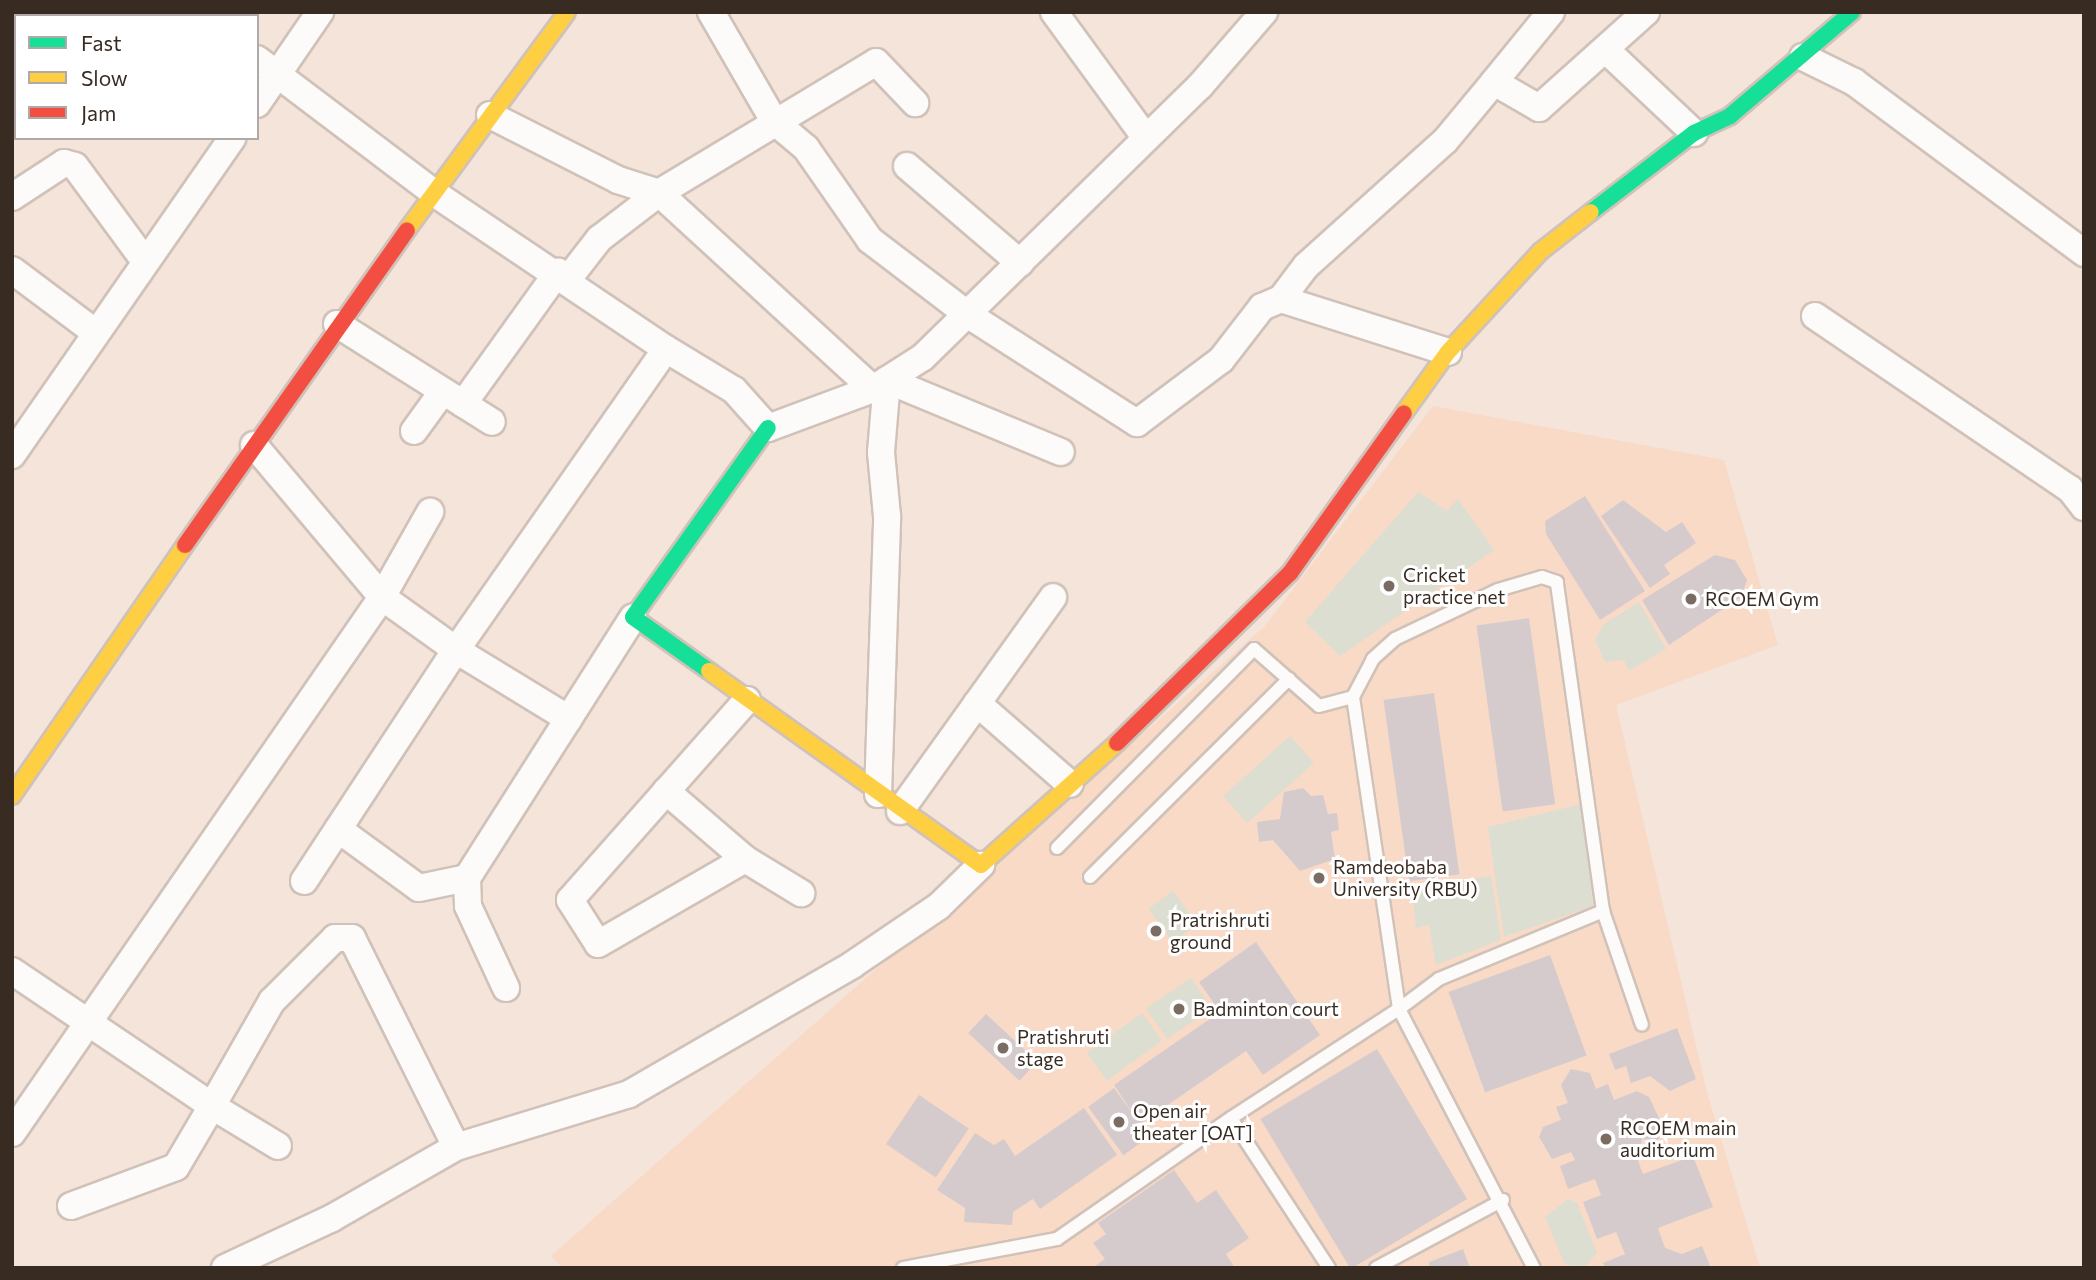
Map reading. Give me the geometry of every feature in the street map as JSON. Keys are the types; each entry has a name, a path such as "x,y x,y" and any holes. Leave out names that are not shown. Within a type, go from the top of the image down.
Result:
{"street":[{"path":"259,97 268,67 320,12"},
{"path":"12,767 427,187 491,115 567,12"},
{"path":"711,12 790,135 870,240 967,314 1138,424 1221,360 1262,307 1281,299 1324,249 1445,141 1551,12"},
{"path":"1054,12 1146,138"},
{"path":"506,988 468,906 467,878 633,617 768,428 880,384 967,314 1146,138 1264,12"},
{"path":"1494,82 1538,108 1646,12"},
{"path":"225,1268 332,1218 456,1147 629,1094 852,965 939,906 1232,637 1290,573 1448,352 1541,251 1694,133 1730,117 1803,57 1852,12"},
{"path":"1606,50 1694,133"},
{"path":"1803,57 1854,82 2084,253"},
{"path":"414,431 453,397 599,239 659,193 790,135 876,62 915,103"},
{"path":"268,67 427,187 563,275 666,349 734,390 768,428"},
{"path":"491,115 618,180 659,193 880,384 1061,452"},
{"path":"12,796 337,324 427,187 452,137"},
{"path":"13,453 144,260 231,140"},
{"path":"12,197 64,163 75,166 144,260"},
{"path":"907,166 1020,263"},
{"path":"12,270 95,332"},
{"path":"1281,299 1448,352"},
{"path":"1815,316 2070,489 2084,507"},
{"path":"337,324 492,422"},
{"path":"304,881 456,650 666,349"},
{"path":"878,794 887,516 880,452 880,384"},
{"path":"254,445 382,597 456,650 569,719"},
{"path":"12,1133 382,597 430,512"},
{"path":"900,811 1053,597"},
{"path":"633,617 900,811 981,865"},
{"path":"746,859 598,944 570,901 747,700"},
{"path":"977,703 1070,784"},
{"path":"666,792 746,859 801,893"},
{"path":"338,829 419,888 467,878"},
{"path":"71,1206 176,1167 272,1001 335,939 352,938 456,1147"},
{"path":"12,971 212,1106 278,1146"}],"lane":[{"path":"1534,1268 1503,1200 1399,1009 1353,698 1373,659 1395,639 1498,590 1542,577 1557,582 1603,911 1642,1025"},
{"path":"1057,848 1254,649 1319,706 1353,698"},
{"path":"1090,877 1289,679"},
{"path":"903,1268 1057,1239 1231,1118 1399,1009 1438,979 1603,911"},
{"path":"1231,1118 1329,1268"},
{"path":"1376,1268 1503,1200"}],"shaded area":[{"name":"Ramdeobaba University (RBU)","path":"1433,406 1724,460 1778,645 1616,705 1708,1096 1760,1268 562,1268 551,1256 1264,627"},
{"name":"Cricket practice net","path":"1418,492 1447,511 1458,499 1494,550 1340,656 1305,622"},
{"path":"1639,602 1666,649 1629,671 1624,660 1605,662 1595,640 1604,624"},
{"path":"1290,736 1314,763 1247,823 1223,796"},
{"path":"1582,804 1593,906 1504,937 1488,827"},
{"path":"1491,876 1501,940 1436,965 1429,925 1416,928 1412,889"},
{"path":"1173,891 1197,924 1173,942 1149,909"},
{"name":"Badminton court","path":"1191,978 1212,1009 1167,1039 1146,1008"},
{"path":"1142,1013 1162,1041 1107,1080 1087,1053"},
{"path":"1568,1199 1577,1203 1597,1253 1584,1268 1565,1264 1545,1217"}],"building":[{"path":"1585,496 1645,591 1600,620 1546,534 1545,521"},
{"path":"1623,500 1666,532 1682,522 1696,543 1664,565 1670,574 1650,588 1601,516"},
{"name":"RCOEM Gym","path":"1715,555 1735,560 1747,580 1741,597 1669,645 1642,600"},
{"path":"1529,618 1555,804 1503,812 1477,625"},
{"path":"1434,693 1459,874 1409,881 1383,700"},
{"path":"1303,788 1311,796 1323,795 1328,814 1337,813 1339,830 1331,832 1335,859 1300,871 1273,840 1259,842 1257,822 1280,819 1284,792"},
{"path":"1256,942 1320,1035 1263,1075 1246,1051 1140,1124 1114,1085 1220,1012 1199,982"},
{"path":"1550,955 1587,1056 1485,1092 1449,992"},
{"name":"Pratishruti stage","path":"986,1014 1037,1062 1019,1081 968,1033"},
{"path":"1677,1028 1696,1079 1670,1091 1650,1076 1631,1083 1626,1066 1615,1070 1609,1054"},
{"path":"1377,1049 1467,1199 1350,1268 1260,1119"},
{"path":"1571,1069 1590,1073 1596,1089 1608,1084 1614,1100 1637,1091 1649,1097 1667,1135 1647,1144 1643,1136 1637,1158 1643,1174 1693,1156 1713,1207 1658,1228 1665,1248 1682,1254 1702,1246 1711,1268 1605,1268 1603,1263 1625,1254 1616,1232 1597,1239 1583,1202 1601,1195 1595,1179 1568,1189 1560,1166 1575,1160 1571,1152 1552,1159 1539,1137 1543,1127 1561,1120 1556,1107 1568,1103 1561,1085"},
{"name":"Open air theater [OAT]","path":"1114,1088 1149,1137 1123,1155 1088,1107"},
{"path":"919,1095 969,1129 936,1177 886,1144"},
{"path":"1084,1108 1117,1155 1040,1209 1033,1199 1013,1212 1012,1225 964,1222 965,1208 937,1190 975,1133 994,1145 1004,1139 1015,1156"},
{"path":"1174,1170 1197,1203 1216,1190 1249,1238 1226,1254 1235,1268 1092,1268 1105,1259 1093,1243 1106,1234 1098,1223"},
{"path":"1463,1249 1470,1268 1429,1268 1429,1262"}],"traffic: fast":[{"path":"1591,212 1694,133 1730,116 1852,12"},
{"path":"709,671 633,617 768,428"}],"traffic: slow":[{"path":"407,230 567,12"},
{"path":"1404,413 1448,352 1541,251 1591,212"},
{"path":"12,796 185,545"},
{"path":"709,671 981,865 1117,743"}],"traffic: jam":[{"path":"185,545 407,230"},
{"path":"1117,743 1290,573 1404,413"}],"place":[{"name":"Cricket practice net","path":"1389,586"},
{"name":"RCOEM Gym","path":"1691,599"},
{"name":"Ramdeobaba University (RBU)","path":"1319,878"},
{"name":"Pratrishruti ground","path":"1156,931"},
{"name":"Badminton court","path":"1179,1009"},
{"name":"Pratishruti stage","path":"1003,1048"},
{"name":"Open air theater [OAT]","path":"1119,1122"},
{"name":"RCOEM main auditorium","path":"1606,1139"}]}
